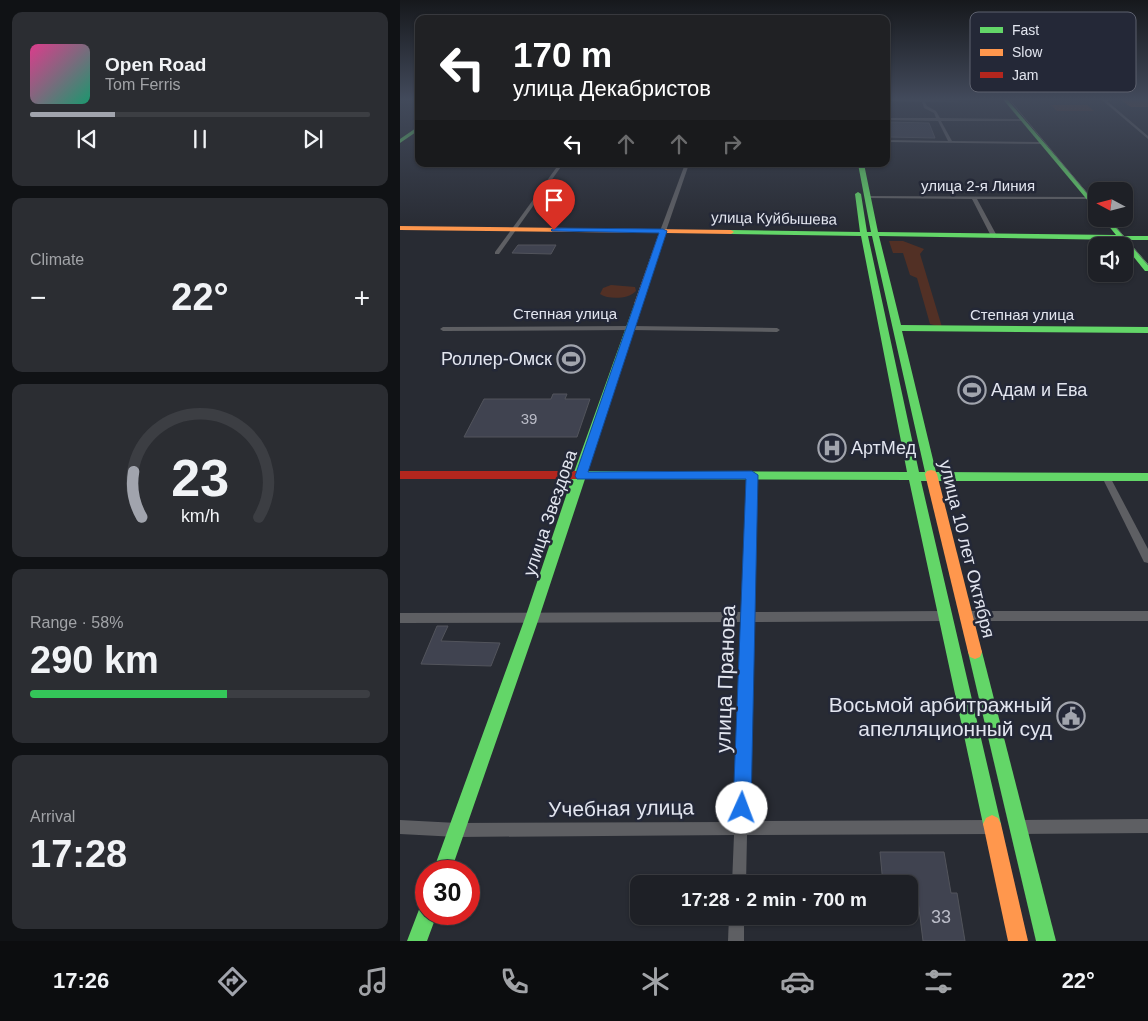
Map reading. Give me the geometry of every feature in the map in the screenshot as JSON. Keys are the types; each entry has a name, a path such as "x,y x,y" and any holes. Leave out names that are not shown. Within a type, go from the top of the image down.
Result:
{"main road":[{"path":"1042,143 1088,197"},
{"name":"улица 10 лет Октября","path":"854,167 870,235 896,328 1046,941"},
{"name":"улица 10 лет Октября","path":"862,167 867,196 870,235 914,476 1018,941"},
{"name":"улица Куйбышева","path":"400,228 1088,237"},
{"name":"улица Звездова","path":"446,860 581,476 663,231"},
{"name":"улица Куйбышева","path":"1133,238 1148,238"},
{"path":"1133,251 1148,269"},
{"name":"Степная улица","path":"896,328 1148,330"},
{"path":"400,476 1148,477"},
{"path":"417,941 423,925"}],"street":[{"path":"945,142 1042,143"},
{"path":"497,253 559,167"},
{"name":"улица Звездова","path":"663,231 686,167"},
{"name":"улица 2-я Линия","path":"867,196 1088,203"},
{"path":"974,198 994,236"},
{"name":"Степная улица","path":"443,329 631,328 777,330"},
{"name":"улица Пранова","path":"739,875 752,475"},
{"path":"1106,477 1148,559"},
{"path":"400,618 946,616"},
{"path":"966,616 1148,616"},
{"path":"1018,827 1148,826"},
{"name":"Учебная улица","path":"400,827 457,830 992,827"},
{"path":"736,941 737,925"}],"shaded area":[{"path":"889,241 903,241 924,249 920,254 942,327 930,324 917,278 910,275 903,253 893,253"},
{"path":"611,285 635,287 636,291 629,296 619,298 600,294 603,288"}],"building":[{"path":"518,245 556,245 551,254 512,253"},
{"path":"553,394 567,394 565,399 590,399 577,437 464,437 484,399 551,399"},
{"path":"437,626 448,626 441,641 500,643 491,666 421,664"},
{"path":"880,852 944,852 951,893 957,893 965,941 923,941 918,901 918,875 882,875"}],"tram line":[{"path":"1044,142 1088,194"},
{"path":"1117,228 1148,265"}],"traffic: fast":[{"path":"1041,142 1088,198"},
{"path":"862,167 877,242 931,474"},
{"path":"858,194 865,242 911,463 992,824"},
{"path":"1114,228 1148,269"},
{"path":"731,232 1148,238"},
{"path":"446,860 532,618 638,304"},
{"path":"896,328 1148,330"},
{"path":"579,475 1148,477"},
{"path":"975,652 1046,941"},
{"path":"417,941 423,925"}],"traffic: slow":[{"path":"400,228 731,232"},
{"path":"638,304 663,231"},
{"path":"931,474 975,652"},
{"path":"992,824 1018,941"}],"traffic: jam":[{"path":"400,475 579,475"}],"place":[{"name":"Роллер-Омск","path":"571,359"},
{"name":"Адам и Ева","path":"972,390"},
{"name":"АртМед","path":"832,448"},
{"name":"Восьмой арбитражный апелляционный суд","path":"1071,716"}],"route":[{"path":"554,230 663,231 581,476 752,475 742,808"}]}
